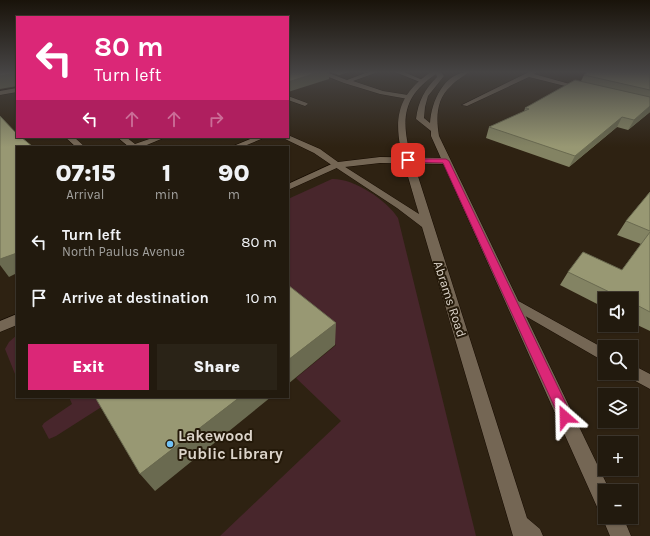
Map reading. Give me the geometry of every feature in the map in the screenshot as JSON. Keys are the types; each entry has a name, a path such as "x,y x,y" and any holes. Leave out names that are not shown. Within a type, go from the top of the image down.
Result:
{"main road":[{"name":"Abrams Road","path":"408,97 403,109 401,125 408,160 427,225 525,532"},
{"path":"425,97 422,101 420,119 434,130"},
{"path":"438,97 433,114 435,136 598,487"},
{"path":"465,105 482,97"},
{"path":"289,99 305,104"},
{"path":"289,137 317,150 336,165 401,206 427,225"},
{"path":"70,138 80,146"},
{"path":"122,138 134,146 159,138"},
{"path":"238,146 259,138"},
{"path":"289,187 336,165 380,160 446,161"},
{"path":"513,303 598,352"},
{"path":"0,327 16,319"},
{"path":"638,375 650,382"},
{"path":"615,524 621,536"}],"shaded area":[{"path":"332,179 340,180 350,182 369,191 386,204 398,218 476,536 220,536 341,421 296,378 336,345 289,306 289,199"},
{"path":"16,336 16,376 5,349 9,342"},
{"path":"69,398 99,398 103,406 49,439 42,426 44,423 72,404"}],"building":[{"path":"545,97 650,97 650,106 634,120 622,117 575,156 489,127 529,109 525,108"},
{"path":"0,116 16,133 16,138 22,138 32,146 16,146 16,253 0,259"},
{"path":"650,192 650,231 626,221"},
{"path":"650,232 650,312 638,306 638,292 609,292 568,272 583,252 622,270"},
{"path":"289,286 336,323 289,359"},
{"name":"Lakewood Public Library","path":"96,398 239,398 140,474"}],"place":[{"name":"Lakewood Public Library","path":"170,444"}],"route":[{"path":"408,160 446,161 565,417"}]}
